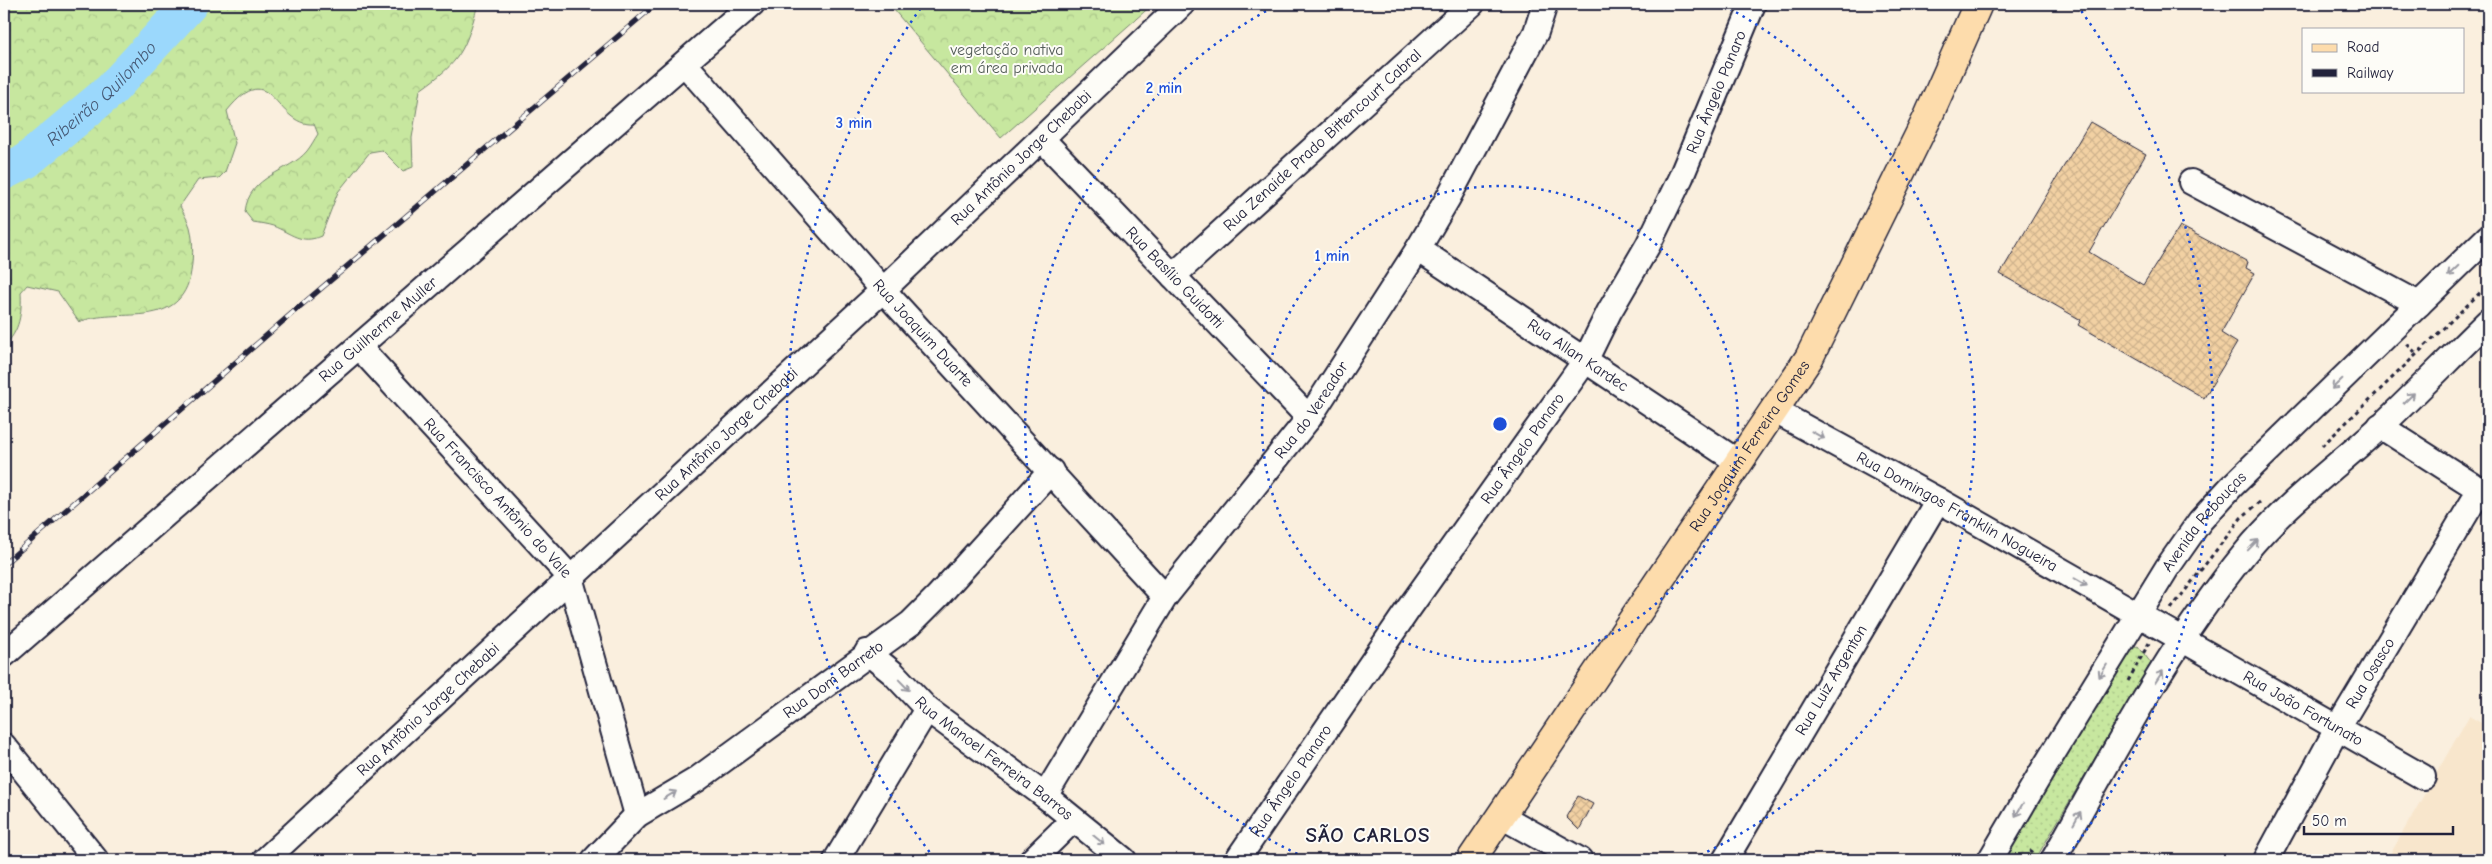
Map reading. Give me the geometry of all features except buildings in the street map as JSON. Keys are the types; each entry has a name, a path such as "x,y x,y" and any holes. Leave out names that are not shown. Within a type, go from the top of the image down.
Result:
{"main road":[{"name":"Rua Joaquim Ferreira Gomes","path":"1471,860 1809,358 1928,117 1978,4"}],"street":[{"name":"Rua Guilherme Muller","path":"4,655 752,4"},
{"name":"Rua Antônio Jorge Chebabi","path":"265,860 883,290 1182,4"},
{"name":"Rua Zenaide Prado Bittencourt Cabral","path":"1173,276 1472,4"},
{"name":"Rua do Vereador","path":"1045,796 1165,596 1309,418 1418,250 1448,198 1536,32 1545,4"},
{"name":"Rua Ângelo Panaro","path":"1237,860 1407,611 1585,361 1609,312 1648,245 1681,177 1753,4"},
{"name":"Rua Joaquim Duarte","path":"685,64 883,290 1165,596"},
{"name":"Rua Basílio Guidotti","path":"1042,139 1309,418"},
{"path":"2191,182 2419,304"},
{"name":"Avenida Rebouças","path":"1990,860 2138,615 2200,521 2231,488 2488,237"},
{"name":"Rua Allan Kardec","path":"1418,250 1738,462"},
{"path":"2053,860 2142,702 2182,641 2246,552 2290,506 2380,426 2488,321"},
{"name":"Rua Francisco Antônio do Vale","path":"359,347 570,577 637,815"},
{"name":"Rua Domingos Franklin Nogueira","path":"1775,411 1938,500 2182,641"},
{"path":"2380,426 2484,492"},
{"name":"Rua Dom Barreto","path":"594,860 637,815 696,780 867,652 910,623 938,596 1051,471"},
{"name":"Rua Osasco","path":"2266,860 2337,729 2484,492"},
{"name":"Rua Luiz Argenton","path":"1725,860 1938,500"},
{"name":"Rua João Fortunato","path":"2182,641 2423,777"},
{"name":"Rua Manoel Ferreira Barros","path":"867,652 893,673 927,709 1045,796 1124,860"},
{"path":"836,860 927,709"},
{"path":"4,746 96,860"},
{"path":"1501,816 1580,860"},
{"path":"1032,860 1073,820"}],"path":[{"path":"2392,330 2434,373"}],"shaded area":[{"path":"2469,716 2488,727 2488,860 2387,860"}],"green space":[{"path":"4,4 478,4 460,54 445,71 420,90 412,138 413,167 403,171 382,150 370,152 338,192 321,236 302,239 273,226 253,222 245,212 248,199 254,190 262,182 307,151 318,134 314,124 301,122 290,115 273,97 264,91 254,89 242,95 227,111 235,143 225,172 219,178 198,180 180,206 190,227 192,239 190,277 183,294 172,305 159,311 94,318 79,322 58,292 27,285 21,292 21,307 17,328 4,346"},
{"name":"vegetação nativa em área privada","path":"889,4 1153,4 1001,138"},
{"path":"2138,646 2151,663 2035,860 2005,860 2123,654"}],"waterway":[{"name":"Ribeirão Quilombo","path":"4,172 26,161 111,90 190,4"}],"railway":[{"path":"4,564 298,308 656,4"}],"district":[{"name":"SÃO CARLOS","path":"1368,835"}]}
